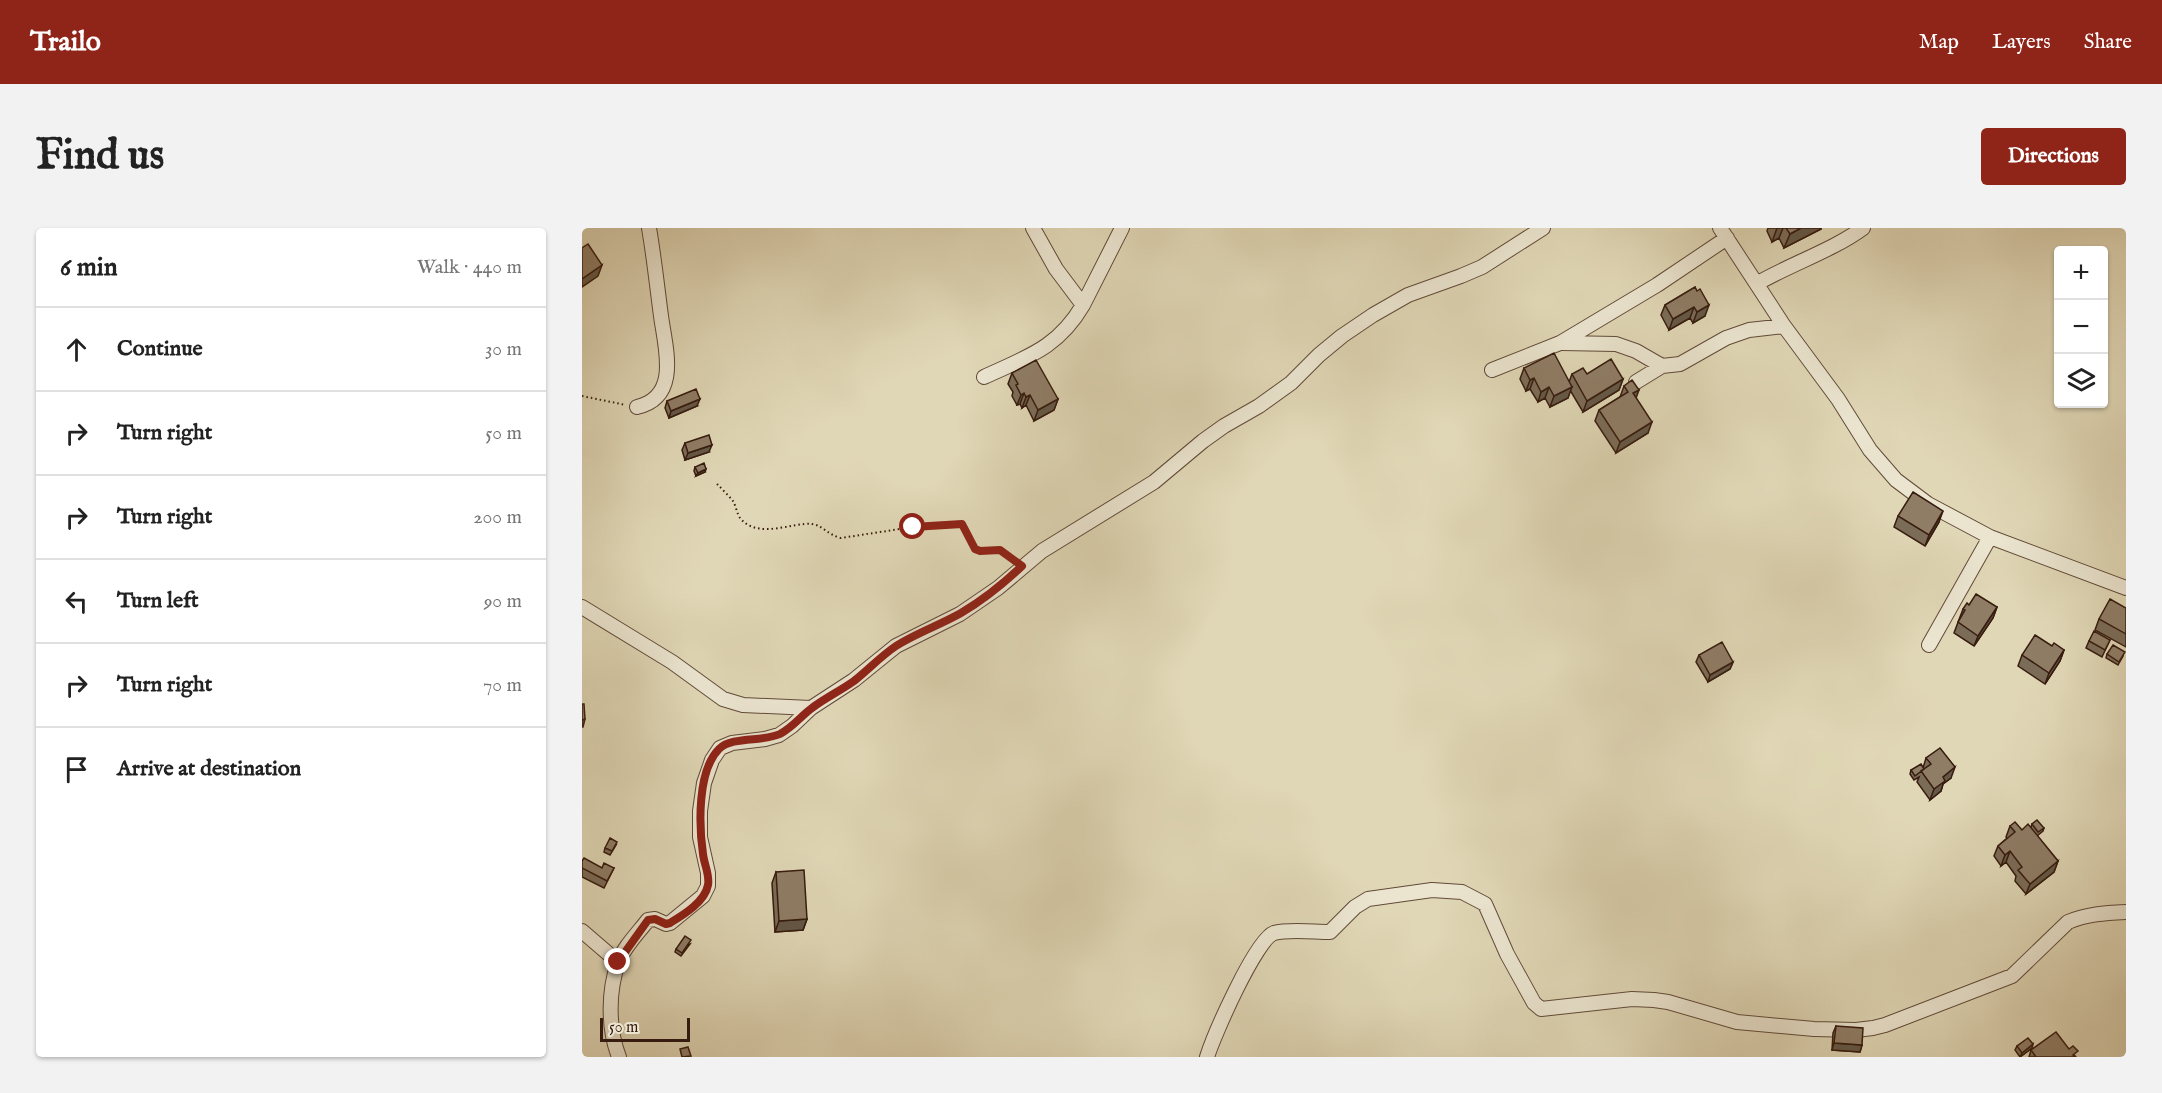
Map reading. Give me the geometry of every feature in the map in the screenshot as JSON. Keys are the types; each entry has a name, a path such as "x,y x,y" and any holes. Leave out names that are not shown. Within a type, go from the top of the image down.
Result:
{"street":[{"path":"637,407 651,403 661,392 666,381 668,362 649,228"},
{"path":"1033,228 1056,269 1083,305"},
{"path":"984,377 1046,347 1061,336 1074,321 1122,228"},
{"path":"619,1057 614,1044 611,1007 618,962 648,920 655,919 666,924 670,923 703,896 708,886 708,873 700,837 700,811 704,783 712,759 720,748 732,743 779,735 811,708 854,680 896,646 960,614 1042,551 1154,482 1203,441 1292,383 1326,349 1373,315 1408,295 1482,267 1543,228"},
{"path":"1758,283 1788,266 1839,243 1863,228"},
{"path":"1492,370 1560,343 1657,285 1724,233 1784,326 1838,399 1870,450 1896,480 1928,504 1990,537 2126,588"},
{"path":"1636,382 1662,366 1680,364 1739,333 1784,326"},
{"path":"1560,343 1616,344 1636,351 1662,366"},
{"path":"1929,645 1990,537"},
{"path":"582,607 672,662 723,699 742,705 811,708"},
{"path":"1207,1057 1219,1025 1262,942 1275,933 1329,932 1355,907 1368,899 1432,890 1462,892 1478,899 1485,904 1507,954 1534,1003 1541,1009 1632,999 1654,1000 1737,1022 1814,1029 1856,1030 1886,1025 2012,976 2068,922 2078,918 2126,912"},
{"path":"582,931 618,962"}],"path":[{"path":"582,396 637,407"},
{"path":"717,484 734,502 740,518 757,527 778,529 808,524 818,525 831,536 841,538 913,527 962,524 975,549 1000,550 1022,566"}],"building":[{"path":"1786,228 1801,228 1790,234"},
{"path":"588,244 602,265 582,279 582,248"},
{"path":"1695,287 1697,291 1700,289 1709,305 1697,312 1694,307 1673,319 1665,305"},
{"path":"1554,353 1572,387 1554,396 1549,387 1541,392 1534,378 1530,380 1524,368"},
{"path":"1611,359 1623,379 1587,401 1572,374 1583,368 1587,374"},
{"path":"1036,360 1058,399 1038,410 1030,395 1026,397 1024,393 1021,395 1012,373"},
{"path":"1632,380 1639,390 1633,393 1652,422 1620,442 1599,410 1628,392 1624,386"},
{"path":"696,389 700,399 671,411 667,401"},
{"path":"709,435 712,445 688,453 685,443"},
{"path":"704,463 706,469 698,473 695,467"},
{"path":"1913,492 1943,511 1929,535 1898,516"},
{"path":"1976,594 1997,607 1978,636 1958,622 1965,610 1963,609 1967,603 1969,605"},
{"path":"2110,599 2126,608 2126,634 2099,619"},
{"path":"2094,631 2110,640 2105,650 2089,641"},
{"path":"2035,635 2052,646 2054,643 2064,650 2049,673 2022,655"},
{"path":"1722,642 1733,662 1710,675 1699,655"},
{"path":"2113,645 2125,652 2119,662 2107,654"},
{"path":"582,704 584,704 585,719 582,720"},
{"path":"1940,748 1955,767 1943,777 1945,781 1934,789 1921,771 1931,764 1926,758"},
{"path":"1921,764 1924,769 1915,776 1911,770"},
{"path":"2037,820 2044,828 2038,832 2032,824"},
{"path":"2015,822 2022,830 2028,824 2058,861 2030,884 2018,870 2022,867 2010,851 2005,855 1998,846 2015,832 2010,826"},
{"path":"610,838 617,842 612,851 605,848"},
{"path":"584,858 602,868 604,863 614,868 607,881 582,868"},
{"path":"804,870 807,919 779,921 776,872"},
{"path":"685,936 691,940 682,953 676,949"},
{"path":"1836,1026 1863,1028 1862,1045 1834,1043"},
{"path":"2056,1032 2069,1049 2073,1046 2078,1051 2073,1055 2074,1057 2036,1057 2031,1050"},
{"path":"2028,1038 2033,1044 2022,1053 2017,1046"},
{"path":"688,1047 691,1056 682,1057 680,1049"}],"route":[{"path":"618,962 648,920 655,919 666,924 670,923 703,896 708,886 708,873 700,837 700,811 704,783 712,759 720,748 732,743 779,735 811,708 854,680 896,646 960,614 998,588 1022,566 1000,550 975,549 962,524 913,527"}]}
